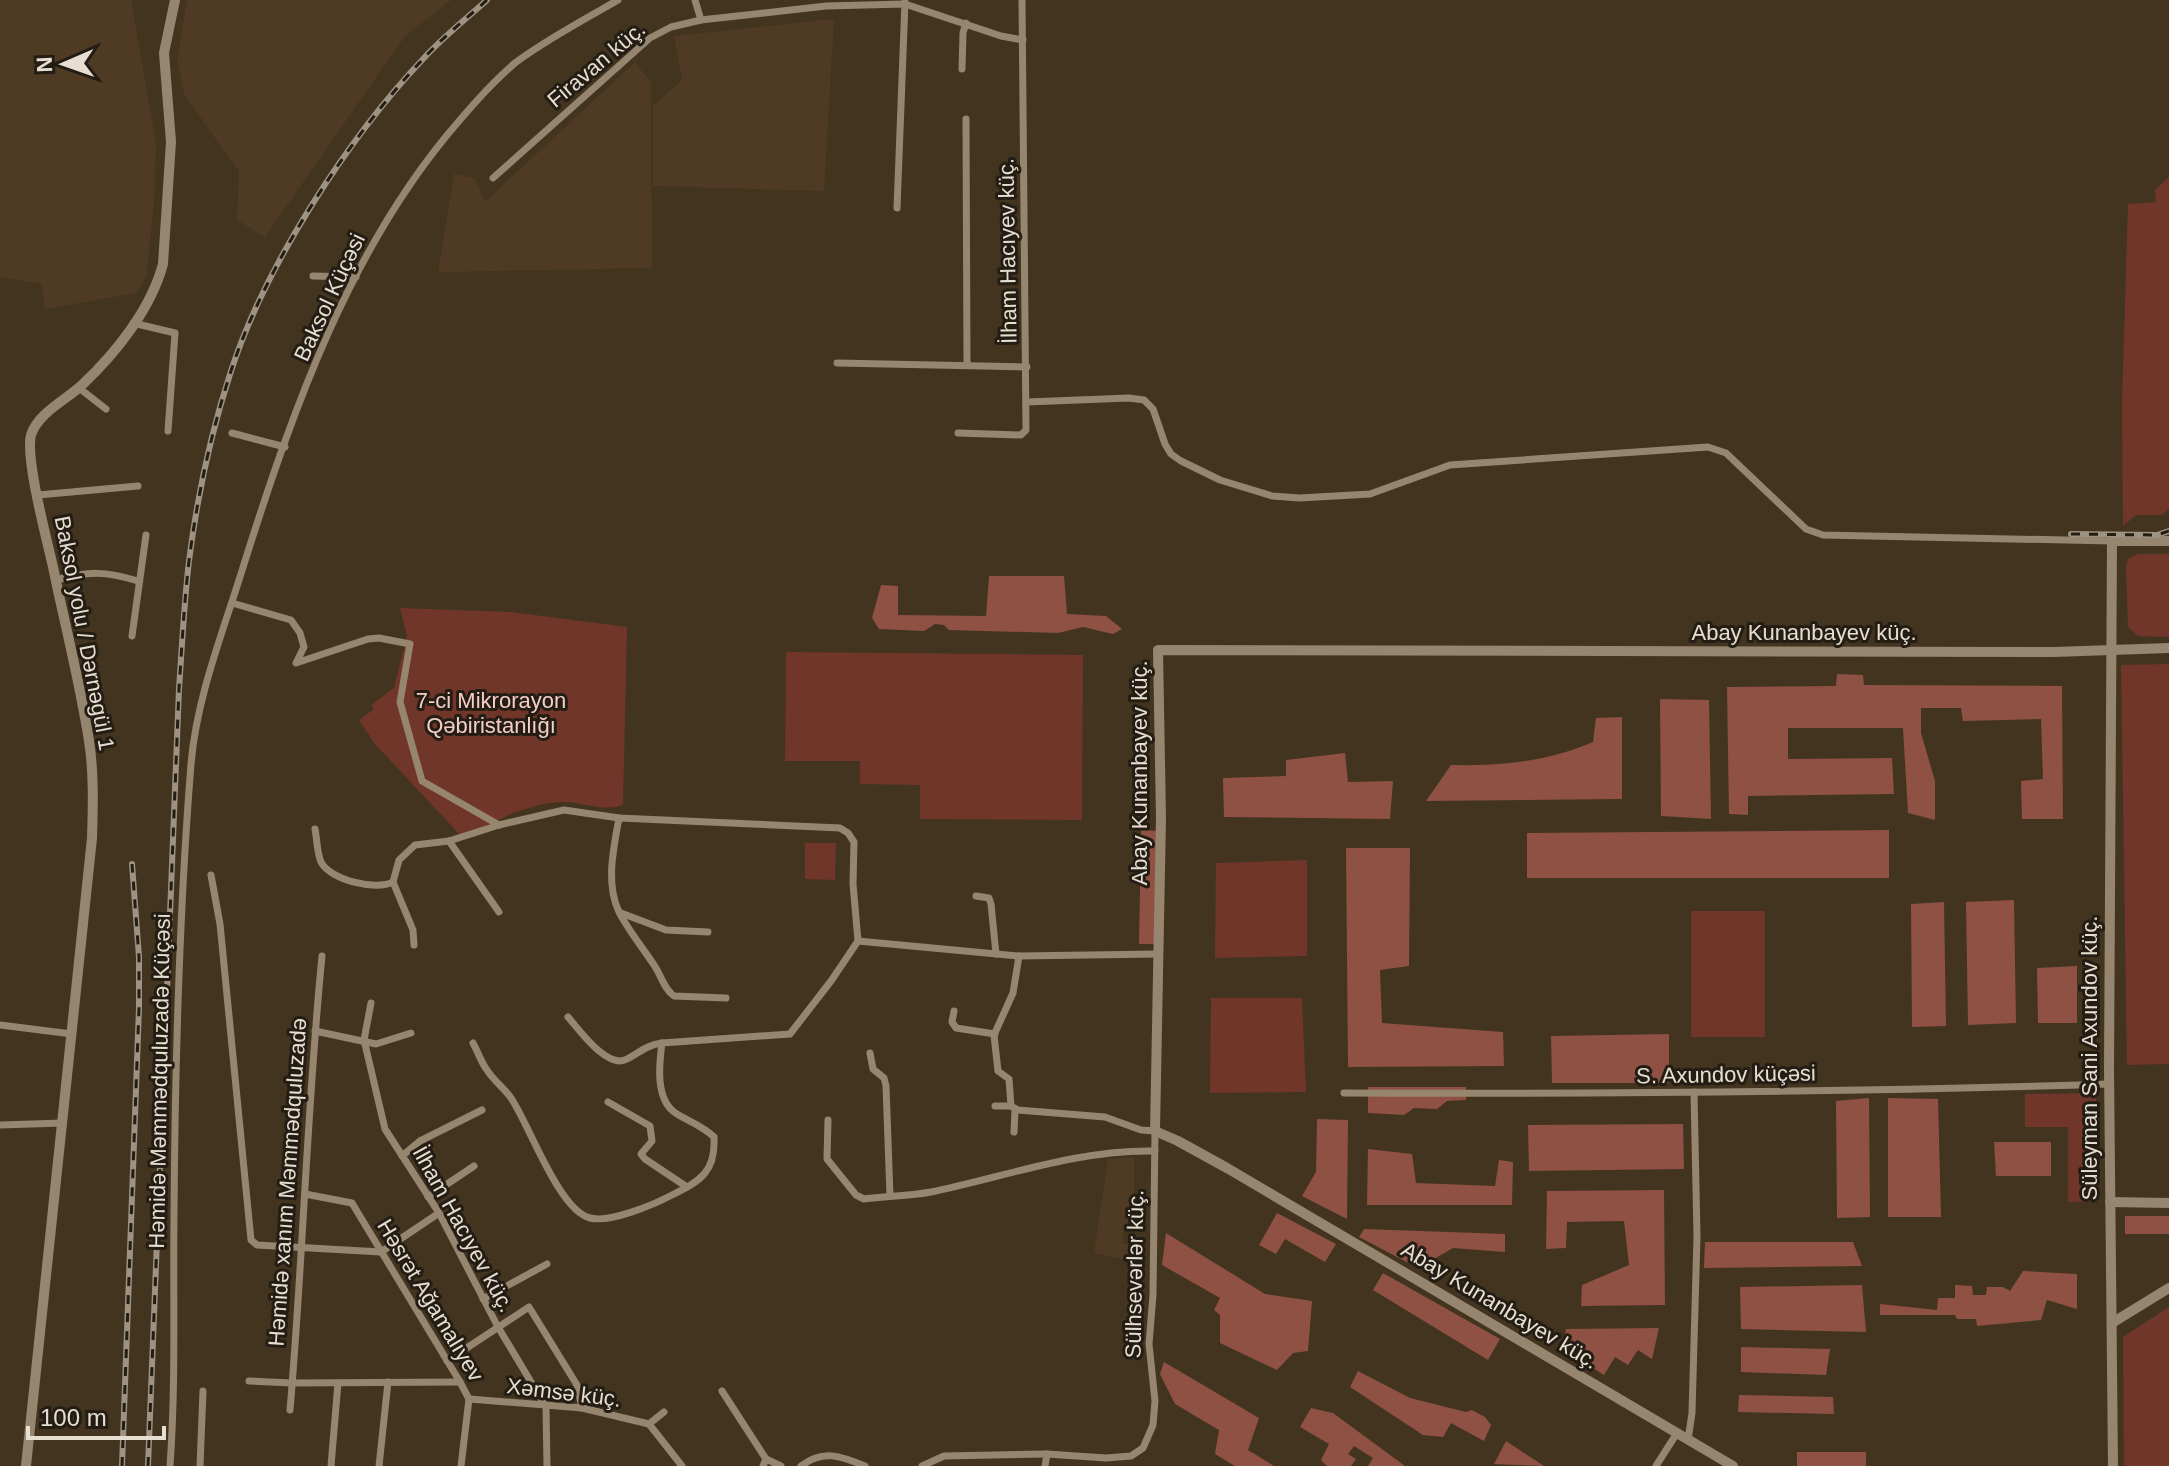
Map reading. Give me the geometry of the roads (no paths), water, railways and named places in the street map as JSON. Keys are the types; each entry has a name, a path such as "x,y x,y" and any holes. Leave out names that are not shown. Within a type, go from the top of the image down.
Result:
{"street":[{"name":"Baksol yolu / Dərnəgül 1","path":"26,1466 92,838 93,799 89,741 30,444 34,427 79,388 112,353 155,289 163,264 172,134 164,53 175,0"},
{"name":"Baksol Küçəsi","path":"203,698 269,482 328,335 389,213 433,151 474,104 515,64 618,0"},
{"path":"695,0 701,20"},
{"name":"İlham Hacıyev küç.","path":"958,433 1021,435 1026,430 1022,0"},
{"path":"897,208 905,2"},
{"name":"Firavan küç.","path":"493,178 650,38 671,27 801,4 905,2 1001,36 1023,40"},
{"path":"962,69 966,23"},
{"path":"966,119 967,365"},
{"path":"313,276 356,277"},
{"path":"133,323 175,333 168,431"},
{"path":"837,363 1027,367"},
{"path":"79,388 106,409"},
{"path":"1027,402 1144,400 1153,409 1171,454 1220,480 1272,496 1300,498 1370,494 1450,465 1708,447 1726,453 1806,529 1823,535 2168,540"},
{"path":"232,433 285,447"},
{"path":"38,495 138,486"},
{"path":"132,636 146,535"},
{"name":"Süleyman Sani Axundov küç.","path":"2112,541 2109,1084 2113,1466"},
{"path":"56,580 108,572 138,581"},
{"path":"232,603 291,620 300,633 304,647 296,663 368,639 410,644 400,702 422,781 499,825"},
{"path":"2110,651 2169,648"},
{"name":"Abay Kunanbayev küç.","path":"1733,1466 1227,1168 1155,1131 1161,818 1158,650 1512,653 2110,651"},
{"name":"Həmidə Məmmədquluzadə Küçəsi","path":"170,1466 182,906 191,762 203,698"},
{"path":"414,945 413,930 393,882 399,860 415,845 449,841 499,825 564,810 619,818 840,828 854,842 853,884 858,941 790,1034 647,1045 624,1061 613,1061 599,1051 568,1017"},
{"path":"619,818 612,862 614,898 619,912 659,972 668,992 674,996 726,998"},
{"path":"315,829 321,862 326,869 368,887 393,882"},
{"path":"449,841 499,912"},
{"path":"211,875 220,924 251,1240 257,1245 381,1252 439,1213"},
{"path":"976,896 989,898 996,954"},
{"path":"619,912 666,930 708,932"},
{"path":"858,941 1019,956 1158,954"},
{"name":"Həmidə xanım Məmmədquluzadə","path":"290,1410 322,956"},
{"path":"1014,1132 1009,1079 998,1071 995,1034 1013,993 1019,956"},
{"name":"İlham Hacıyev küç.","path":"371,1003 364,1040 385,1129 439,1213 498,1327 546,1407 547,1466"},
{"path":"954,1011 952,1022 956,1028 995,1034"},
{"path":"0,1025 72,1034"},
{"path":"315,1031 376,1044 411,1033"},
{"path":"473,1043 486,1070 511,1098 549,1172 578,1211 590,1218 613,1218 687,1187 703,1178 712,1163 714,1137 706,1128 673,1112 661,1092 662,1043"},
{"path":"870,1053 873,1069 884,1078 886,1086 890,1196"},
{"name":"S. Axundov küçəsi","path":"1344,1093 1979,1089 2109,1084"},
{"path":"1688,1440 1692,1413 1697,1237 1694,1092"},
{"path":"608,1102 650,1126 652,1141 641,1154 687,1187"},
{"path":"995,1106 1105,1117 1141,1130 1155,1131"},
{"path":"402,1156 420,1141 482,1110"},
{"path":"828,1120 827,1159 856,1195 864,1199 927,1193 1089,1156 1155,1151"},
{"path":"0,1125 63,1123"},
{"name":"Sülhsevərlər küç.","path":"1047,1454 1106,1458 1131,1456 1143,1448 1153,1425 1155,1401 1149,1344 1153,1295 1155,1131"},
{"path":"428,1197 474,1166"},
{"name":"Həsrət Ağamalıyev","path":"305,1194 352,1203 460,1382 469,1399 461,1466"},
{"path":"2110,1202 2169,1203"},
{"path":"483,1299 547,1264"},
{"path":"2112,1323 2169,1288"},
{"path":"447,1361 529,1307 577,1385 582,1408"},
{"path":"249,1381 460,1382"},
{"path":"379,1466 388,1382"},
{"path":"331,1466 338,1383"},
{"path":"200,1466 203,1391"},
{"path":"722,1391 764,1463 781,1466"},
{"name":"Xəmsə küç.","path":"469,1399 582,1408 649,1424 682,1466"},
{"path":"649,1424 664,1412"},
{"path":"1656,1466 1677,1433"},
{"path":"801,1466 826,1454 842,1456 865,1466"},
{"path":"922,1466 944,1456 1047,1454 1045,1466"}],"railway":[{"path":"148,1466 179,689 189,561 211,441 246,331 265,289 312,205 395,90 439,43 487,0"},
{"path":"2071,534 2157,535 2169,531"},
{"path":"122,1466 139,1008 139,957 132,864"}],"park label":[{"name":"7-ci Mikrorayon Qəbiristanlığı","path":"491,712"}]}
